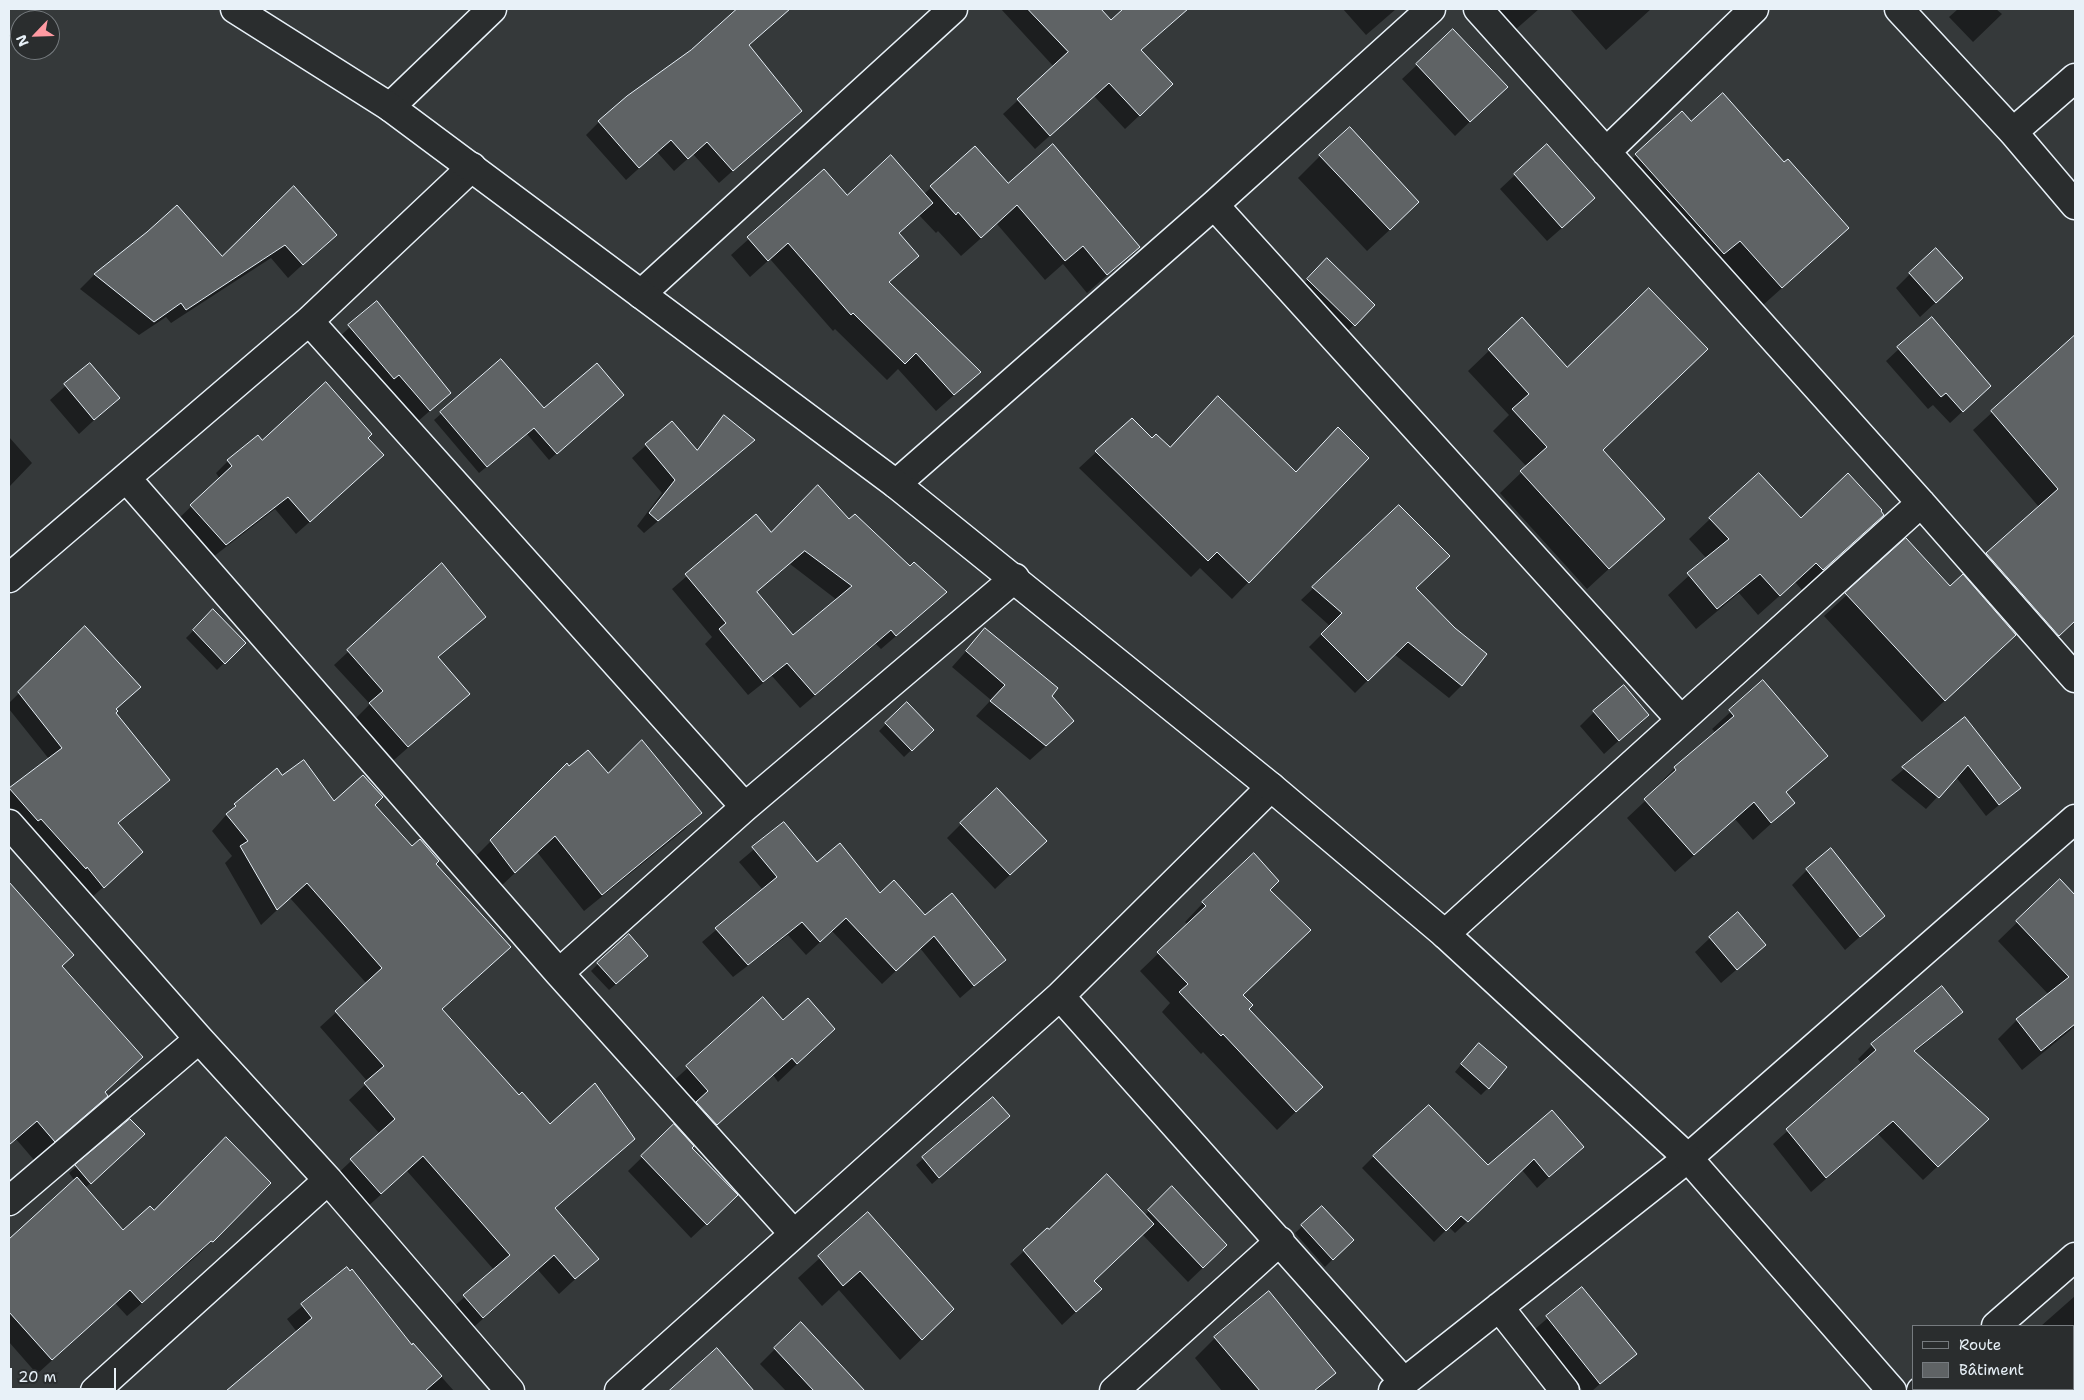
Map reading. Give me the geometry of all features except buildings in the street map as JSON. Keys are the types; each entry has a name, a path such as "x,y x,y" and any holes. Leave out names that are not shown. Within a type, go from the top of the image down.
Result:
{"street":[{"path":"235,9 390,107 896,484 1015,578 1271,787 1445,934 1688,1158 1892,1391"},
{"path":"390,107 492,9"},
{"path":"641,294 953,9"},
{"path":"896,484 1214,204 1431,9"},
{"path":"1478,9 1921,502 2075,678"},
{"path":"1606,152 1754,9"},
{"path":"1899,9 2013,132 2075,205"},
{"path":"2013,132 2075,78"},
{"path":"9,578 309,321 472,167"},
{"path":"1214,204 1681,720"},
{"path":"309,321 745,807"},
{"path":"127,478 559,973 794,1234"},
{"path":"1445,934 1921,502"},
{"path":"559,973 745,807 1015,578"},
{"path":"619,1391 1060,996 1271,787"},
{"path":"1060,996 1280,1241 1398,1387 1688,1158 2075,819"},
{"path":"9,824 198,1039 328,1180 510,1391"},
{"path":"9,1201 198,1039"},
{"path":"95,1391 328,1180"},
{"path":"1114,1391 1280,1241"},
{"path":"1997,1325 2075,1257"},
{"path":"1499,1307 1565,1391"}]}
